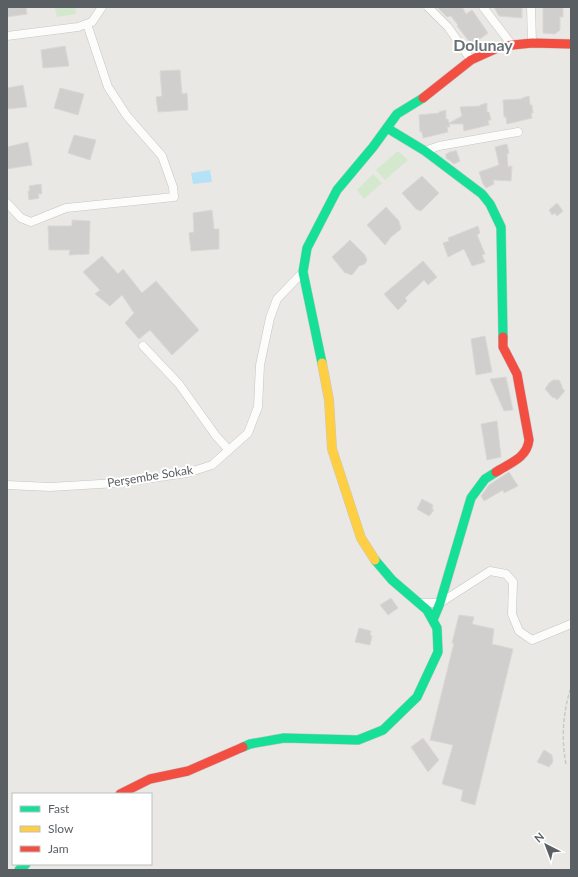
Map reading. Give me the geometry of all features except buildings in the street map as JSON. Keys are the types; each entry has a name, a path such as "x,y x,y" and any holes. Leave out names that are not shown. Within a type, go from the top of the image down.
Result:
{"street":[{"path":"7,36 78,27 92,22 102,7"},
{"path":"428,7 448,27 472,60"},
{"path":"483,7 512,45"},
{"path":"531,7 532,44"},
{"path":"7,203 21,218 31,222 66,208 174,197 174,187 162,156 127,116 108,87 87,24"},
{"path":"122,793 150,779 188,771 250,744 284,738 358,740 383,730 417,697 438,652 437,628 427,610 392,580 371,556 360,538 332,449 329,400 303,272 307,248 337,190 373,147 397,114 424,97 472,60 502,46 571,44"},
{"path":"387,128 424,151 482,194 490,204 501,227 504,347 517,374 529,440 528,448 523,454 485,478 471,498 440,603 433,620"},
{"path":"424,151 439,146 518,132"},
{"name":"Perşembe Sokak","path":"7,485 50,487 117,483 187,473 212,465 248,433 258,408 260,365 270,318 277,298 303,272"},
{"path":"143,346 179,384 216,436 229,450"},
{"path":"419,603 440,603 490,571 506,574 513,582 512,614 519,631 532,640 571,624"}],"path":[{"path":"566,764 563,737 564,714 571,687"}],"green space":[{"path":"75,7 76,14 57,17 55,8"},
{"path":"398,151 408,160 385,180 376,170"},
{"path":"373,174 382,183 364,199 357,190"}],"water":[{"path":"210,170 212,182 193,184 191,173"}],"traffic: fast":[{"path":"322,363 303,272 307,248 337,190 373,147 397,114 423,98"},
{"path":"387,128 425,151 482,194 490,204 501,227 503,337"},
{"path":"433,620 440,603 471,498 485,479 496,472"},
{"path":"243,747 250,744 284,738 358,740 383,730 417,697 438,652 437,628 427,610 392,580 375,560"},
{"path":"19,870 25,865"}],"traffic: slow":[{"path":"322,363 329,400 332,449 361,538 375,560"}],"traffic: jam":[{"path":"423,98 471,60 502,46 532,43 571,44"},
{"path":"496,472 521,456 528,446 529,440 517,374 503,347 503,337"},
{"path":"122,793 150,779 188,771 243,747"}],"district":[{"name":"Dolunay","path":"483,44"}]}
